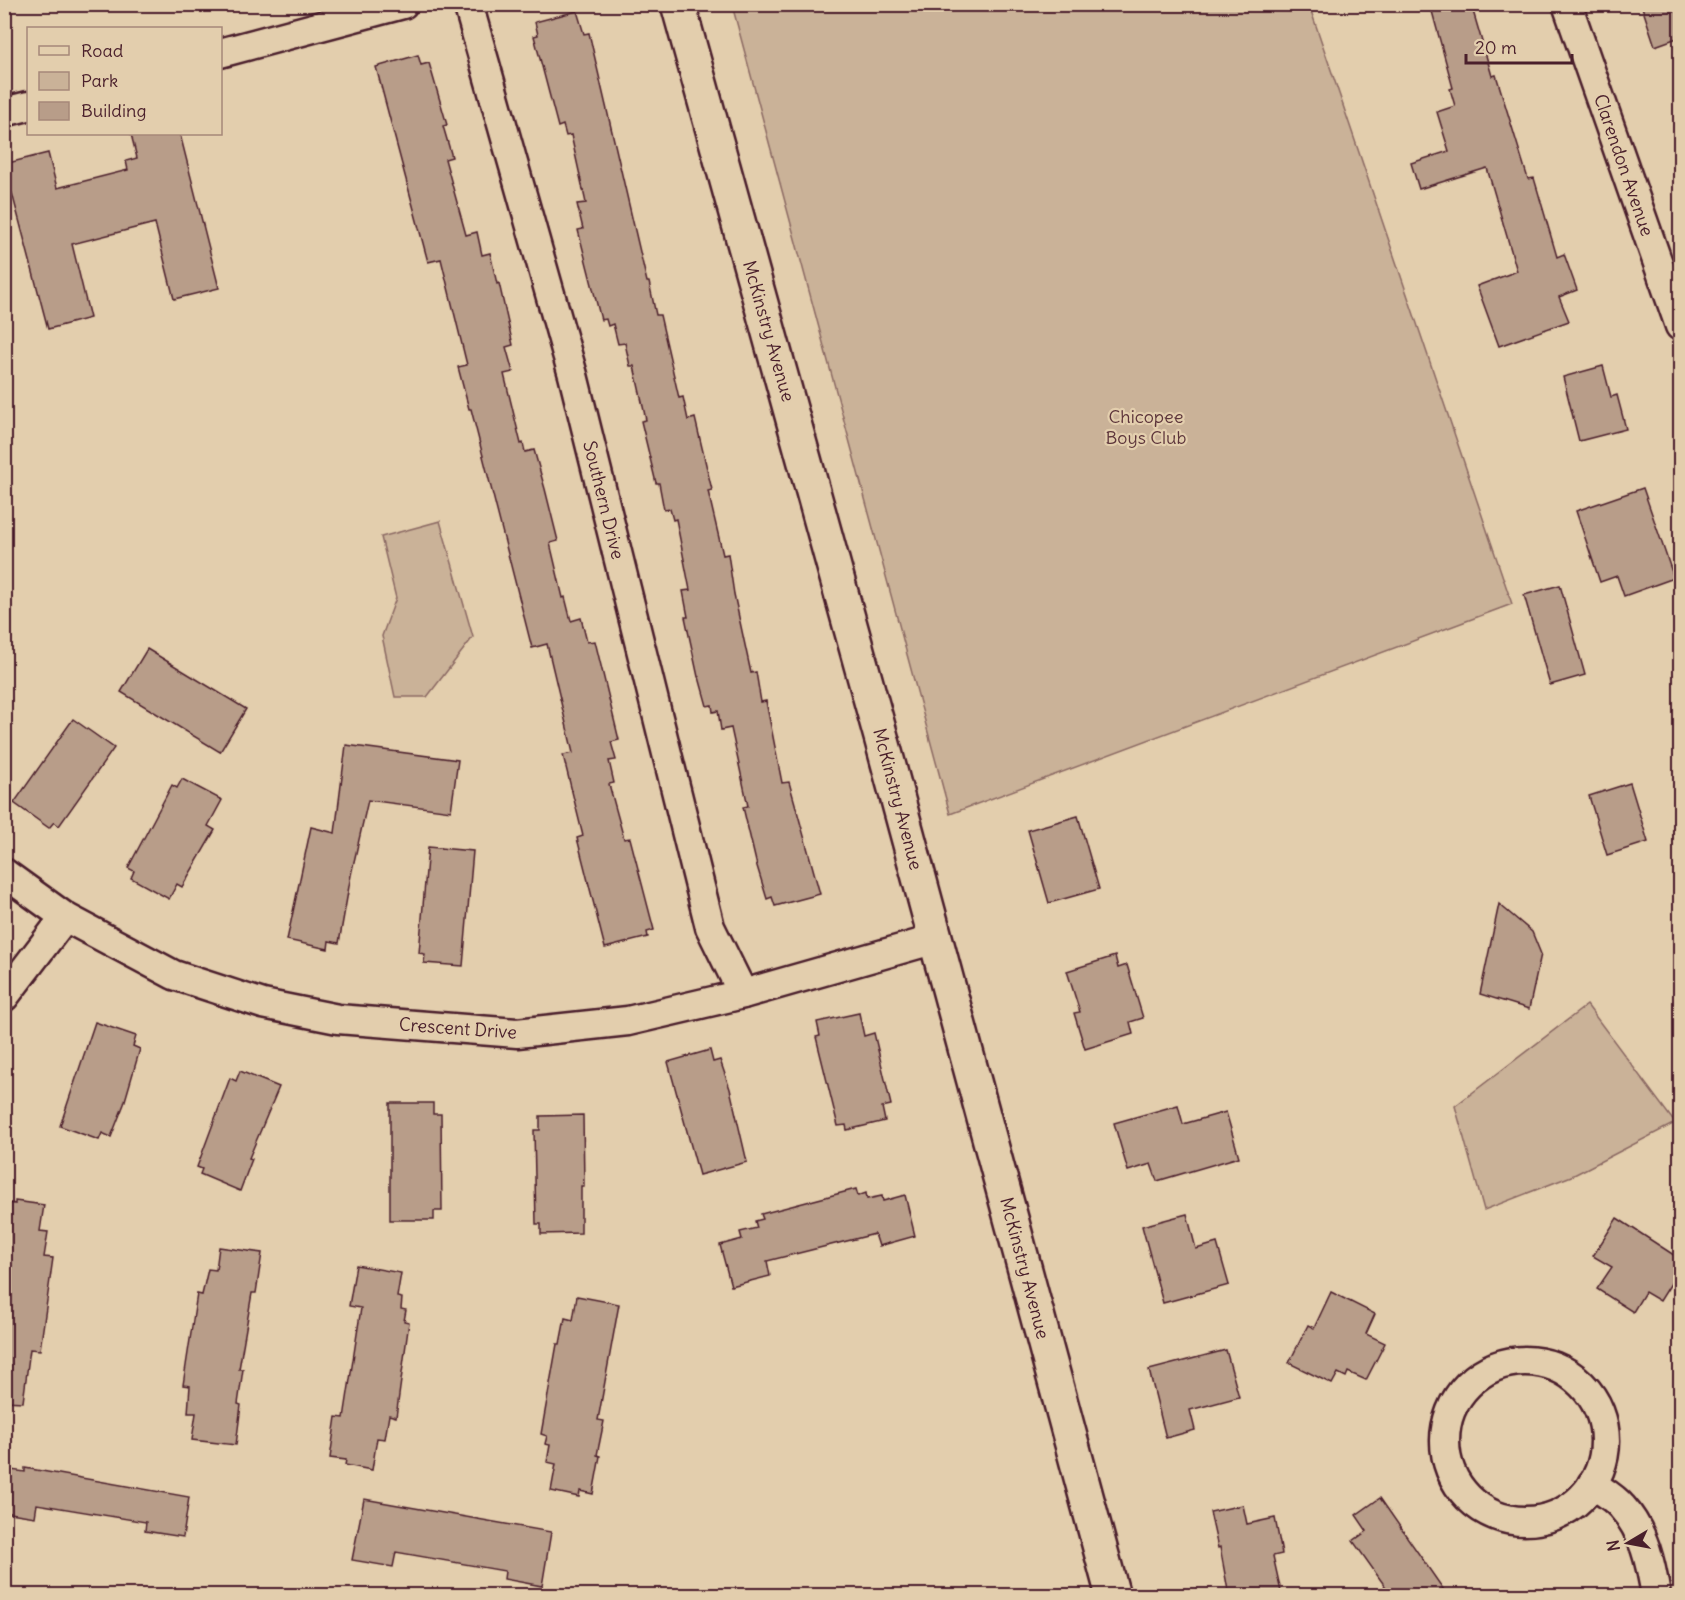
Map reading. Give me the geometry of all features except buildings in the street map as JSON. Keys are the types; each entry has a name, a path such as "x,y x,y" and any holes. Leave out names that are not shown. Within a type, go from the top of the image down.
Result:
{"street":[{"path":"222,52 402,4"},
{"name":"Southern Drive","path":"468,4 573,375 710,927 743,994"},
{"name":"McKinstry Avenue","path":"678,4 936,939 1113,1596"},
{"name":"Clarendon Avenue","path":"1568,4 1680,326"},
{"path":"4,112 27,106"},
{"name":"Crescent Drive","path":"4,873 65,917 174,975 263,1004 338,1019 517,1033 628,1021 743,994 936,939"},
{"path":"4,997 65,917"},
{"path":"1536,1362 1568,1374 1585,1389 1591,1398 1604,1429 1601,1463 1592,1484 1576,1503 1560,1513 1542,1519 1530,1521 1504,1519 1482,1508 1460,1487 1450,1470 1447,1458 1445,1433 1457,1398 1473,1380 1503,1364 1536,1362"},
{"path":"1592,1484 1622,1506 1633,1523 1649,1559 1656,1596"}],"green space":[{"name":"Chicopee Boys Club","path":"732,5 1309,5 1512,604 950,814"},
{"path":"440,521 473,637 427,697 395,697 382,636 396,598 381,537"},
{"path":"1587,1005 1675,1123 1574,1175 1484,1210 1455,1106"}]}
